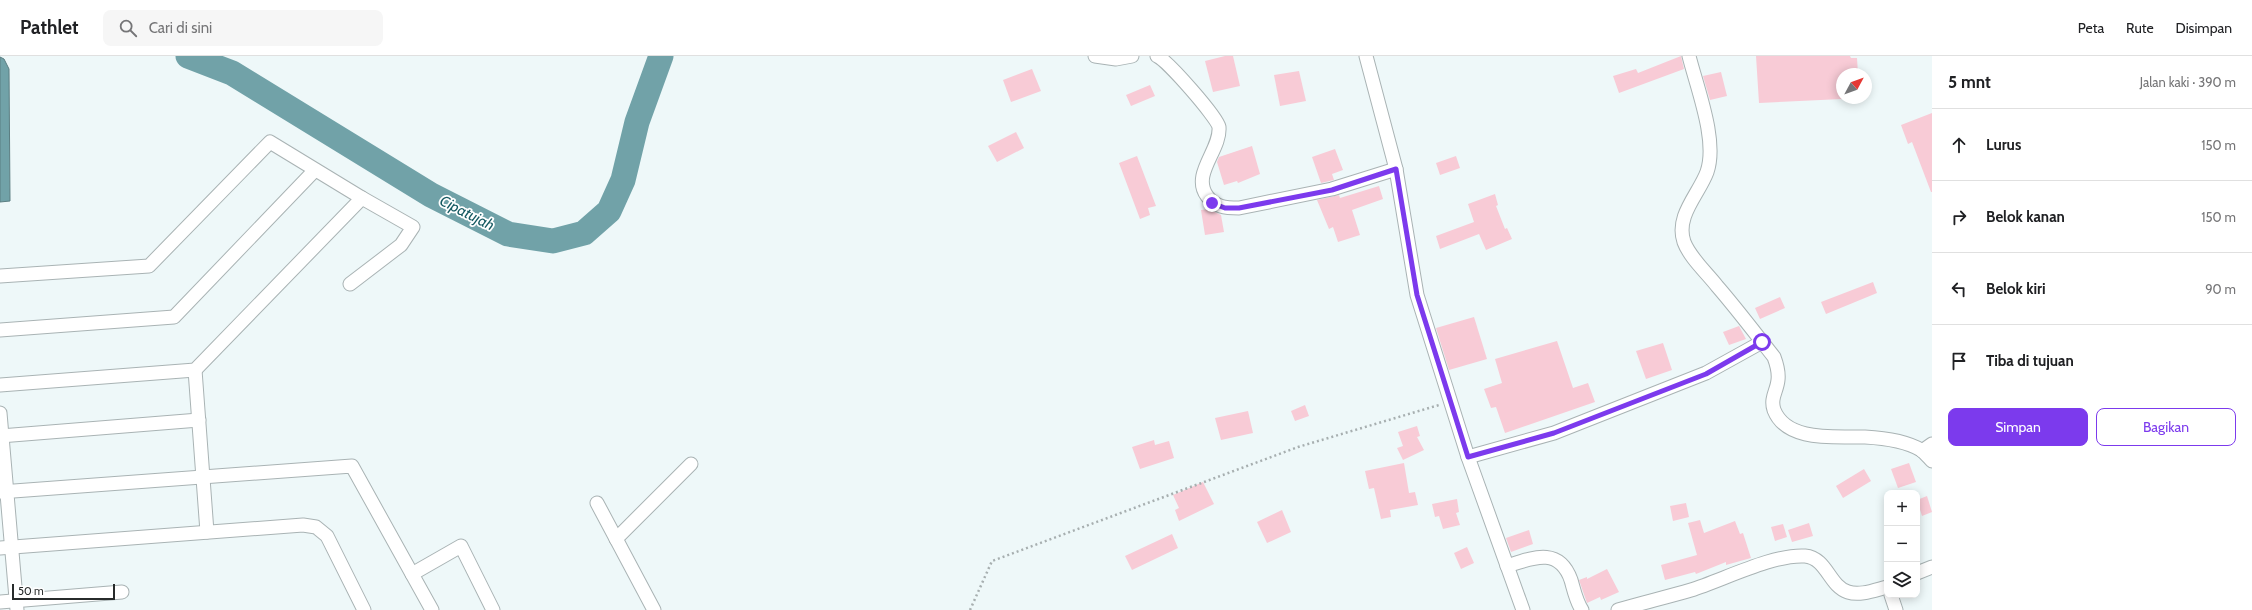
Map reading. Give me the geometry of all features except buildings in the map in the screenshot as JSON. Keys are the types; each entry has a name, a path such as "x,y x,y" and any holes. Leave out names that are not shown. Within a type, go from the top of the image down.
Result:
{"street":[{"path":"1096,56 1116,59 1132,56"},
{"path":"1157,56 1167,63 1215,116 1219,126 1218,140 1202,178 1203,190 1212,203 1225,208 1239,208 1332,190 1396,169"},
{"path":"1366,56 1396,169 1417,295 1449,402 1523,610"},
{"path":"1689,56 1708,129 1710,158 1703,182 1690,203 1684,218 1684,242 1697,261 1774,357 1778,368 1778,381 1772,397 1774,410 1782,422 1799,432 1823,436 1867,437 1927,447 1932,461"},
{"path":"0,276 149,266 270,142 413,227 401,245 350,284"},
{"path":"0,330 174,317 315,170"},
{"path":"0,385 195,370 362,198"},
{"path":"1468,457 1554,433 1706,374 1762,342"},
{"path":"195,370 207,532"},
{"path":"0,413 6,547 16,605"},
{"path":"1,436 199,420"},
{"path":"616,539 691,464"},
{"path":"3,492 352,466 432,610"},
{"path":"597,503 654,610"},
{"path":"6,547 303,525 316,527 327,536 364,610"},
{"path":"412,574 462,546 493,610"},
{"path":"1507,566 1539,556 1554,559 1570,578 1582,610"},
{"path":"1618,610 1691,590 1772,561 1793,556 1807,556 1820,562 1847,592 1868,592 1884,588"},
{"path":"1920,572 1932,567"},
{"path":"0,602 16,605 122,592"},
{"path":"1892,598 1896,610"}],"path":[{"path":"970,610 992,560 1298,447 1449,402"}],"water":[{"path":"0,57 4,59 9,69 10,201 0,202"}],"waterway":[{"name":"Cipatujah","path":"188,56 232,73 431,195 508,234 553,241 584,233 609,211 623,180 637,122 661,56"}],"route":[{"path":"1212,203 1225,208 1239,208 1332,190 1396,169 1417,295 1449,402 1468,457 1554,433 1651,394 1706,374 1762,342"}]}
